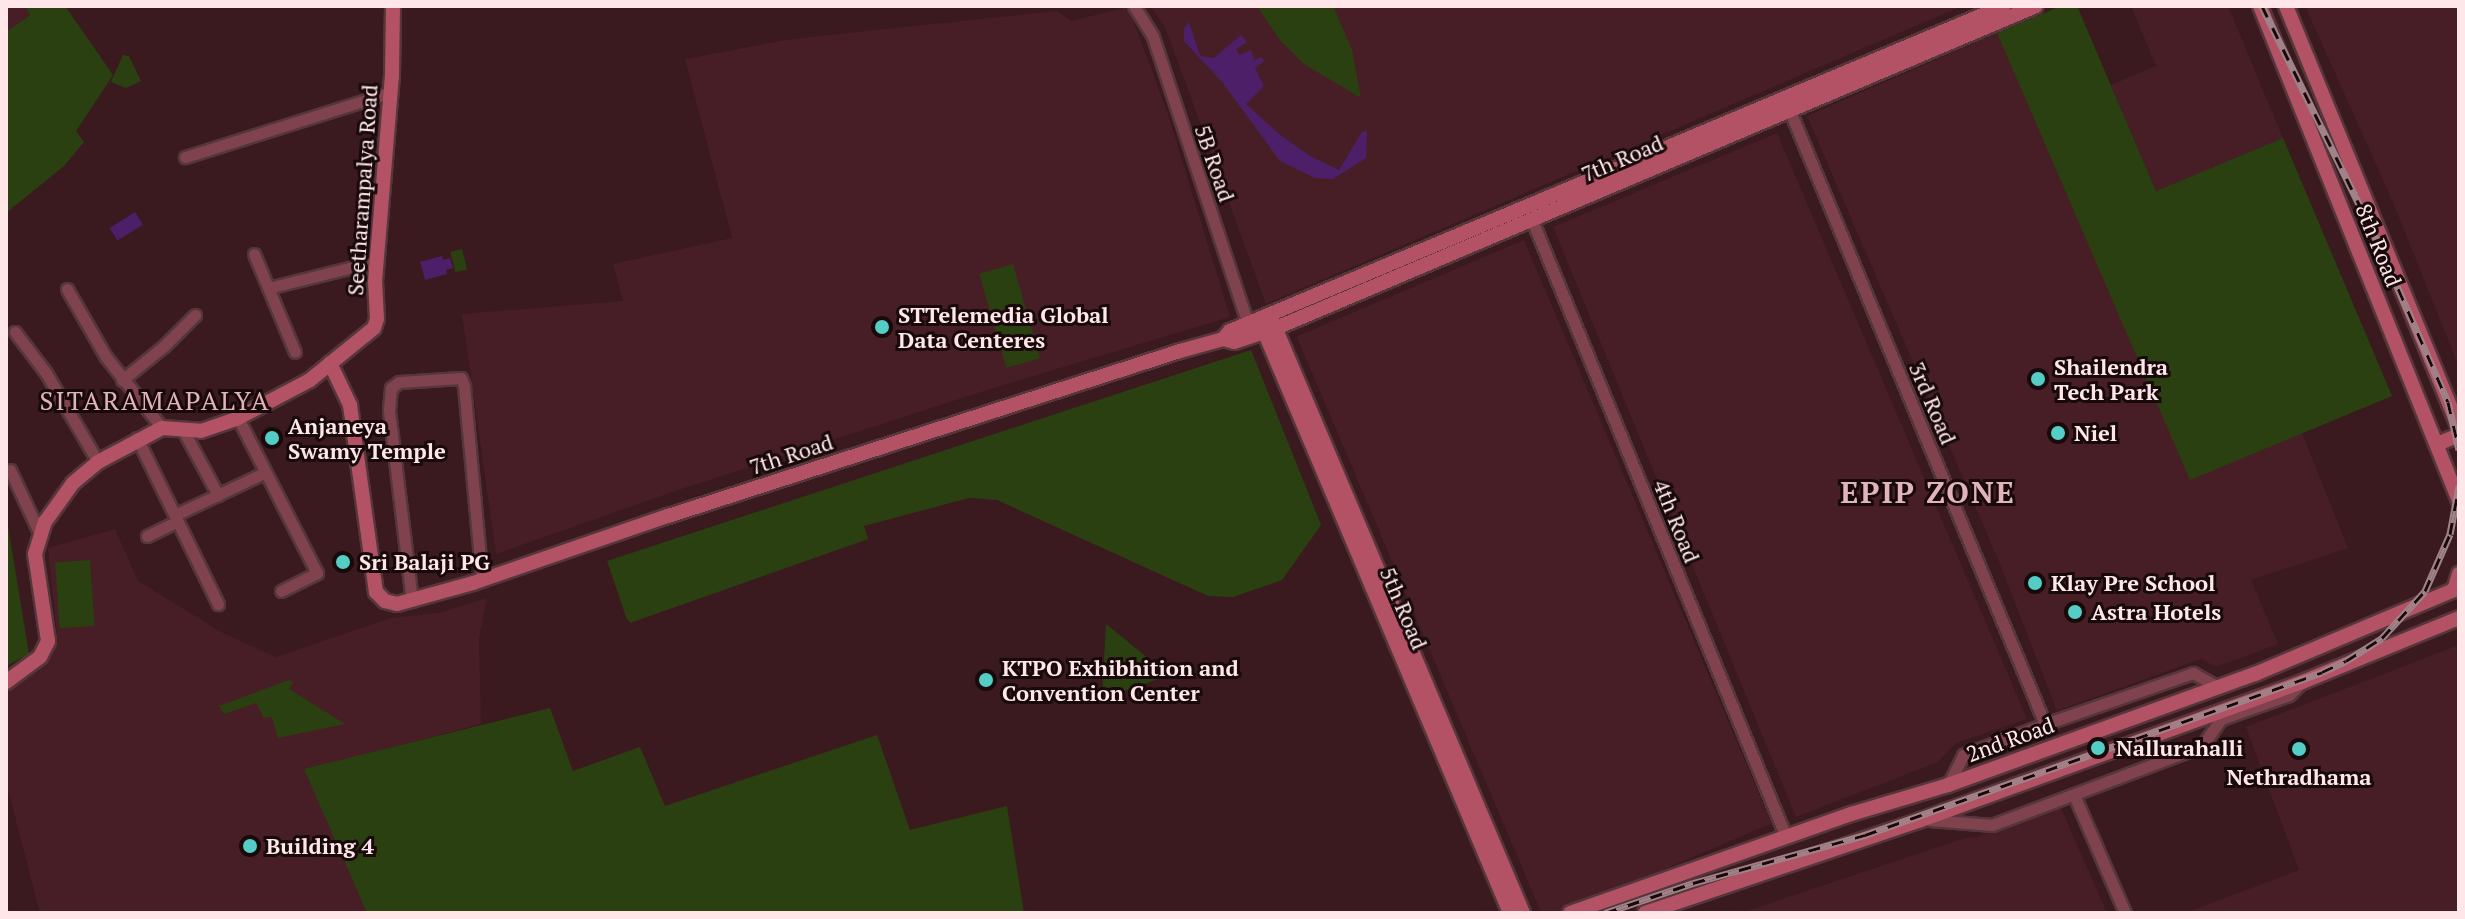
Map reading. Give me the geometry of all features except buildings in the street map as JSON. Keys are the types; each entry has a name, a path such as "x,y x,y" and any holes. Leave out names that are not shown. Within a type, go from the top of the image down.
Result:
{"street":[{"name":"Seetharampalya Road","path":"6,682 40,657 48,641 35,554 40,534 73,483 98,462 137,438 162,428 201,431 238,418 310,380 374,328 391,92 393,6"},
{"name":"5B Road","path":"1134,6 1153,37 1261,326"},
{"name":"7th Road","path":"1787,105 2004,6"},
{"name":"7th Road","path":"412,601 1223,339 1234,342 1261,326 1787,105 2036,6"},
{"name":"8th Road","path":"2260,6 2459,501"},
{"name":"8th Road","path":"2286,6 2459,427"},
{"path":"185,157 391,92"},
{"name":"3rd Road","path":"1787,105 2045,724"},
{"name":"4th Road","path":"1529,214 1786,837"},
{"path":"254,254 295,352"},
{"path":"268,288 377,261"},
{"path":"67,289 122,380 162,428"},
{"path":"122,380 164,346 195,315"},
{"name":"5th Road","path":"1261,326 1523,913"},
{"path":"15,332 46,373 98,462"},
{"path":"330,363 350,405 376,592 385,601 397,604 412,601 389,410 391,388 399,382 461,378 482,580"},
{"path":"238,418 317,573 281,591"},
{"path":"183,430 218,495"},
{"path":"2437,444 2459,435"},
{"path":"137,438 218,604"},
{"path":"10,470 40,534"},
{"path":"147,536 218,495 264,473"},
{"path":"2456,589 2459,574"},
{"name":"2nd Road","path":"1570,913 1786,837 1948,785 2218,687 2456,589"},
{"name":"2nd Road","path":"1645,913 1921,820 2302,682 2459,618"},
{"path":"2336,641 2344,664"},
{"name":"5th Road","path":"1412,667 1510,913"},
{"path":"1948,785 1963,755 2045,724 2193,673 2218,687"},
{"path":"1921,820 1992,825 2202,746 2221,719 2289,695 2302,682"},
{"path":"2074,795 2125,913"}],"shaded area":[{"path":"6,6 25,6 30,14 6,32"},
{"path":"1150,6 1962,6 1266,304 1164,25"},
{"path":"2131,6 2228,6 2283,138 2156,191 2111,85 2156,66"},
{"path":"2305,6 2459,6 2459,367 2392,200"},
{"path":"1128,7 1168,114 1230,317 984,391 678,490 496,554 462,314 623,301 613,264 732,238 685,59 792,39 1057,11 1071,21"},
{"path":"1189,22 1200,56 1214,58 1241,35 1247,42 1236,49 1239,55 1251,50 1254,60 1262,57 1264,61 1255,68 1264,86 1246,104 1279,134 1310,156 1339,170 1362,132 1367,131 1366,158 1333,179 1315,178 1280,161 1222,82 1184,41 1184,28"},
{"path":"1997,33 2190,479 2302,433 2348,548 2251,580 2278,644 2216,667 2201,659 2057,711 2000,564 1807,116"},
{"path":"1777,133 2027,719 1956,743 1938,762 1796,817 1553,227"},
{"path":"135,212 143,225 118,241 110,228"},
{"path":"1524,240 1772,824 1561,913 1541,913 1297,337"},
{"path":"442,256 443,260 450,258 453,268 446,270 447,274 425,280 420,262"},
{"path":"115,529 138,581 223,633 276,657 391,618 439,613 487,598 479,638 481,724 305,770 367,913 40,913 6,782 6,690 27,675 54,647 57,636 48,548"},
{"path":"2459,645 2459,913 2185,913 2299,870 2246,727"},
{"path":"2061,808 2107,913 1741,913 1965,838"}],"green space":[{"path":"25,6 65,6 113,75 76,131 84,142 64,166 6,213 6,32 30,15"},
{"path":"1257,6 1333,6 1352,50 1361,98 1304,64 1280,40"},
{"path":"2061,6 2077,6 2156,191 2283,138 2392,396 2190,480 1997,33"},
{"path":"123,55 129,56 141,81 126,88 111,82"},
{"path":"462,249 467,269 455,272 450,252"},
{"path":"1013,264 1040,358 1006,368 979,274"},
{"path":"1251,350 1321,525 1282,580 1233,597 1208,596 997,500 969,498 864,526 868,539 630,623 626,617 607,561"},
{"path":"6,514 29,654 6,666"},
{"path":"90,560 95,626 60,628 55,562"},
{"path":"1106,624 1169,675 1102,699"},
{"path":"289,680 293,682 289,689 345,724 278,738 272,717 264,718 256,703 224,714 219,706"},
{"path":"550,708 573,771 640,747 665,806 877,735 910,830 1007,806 1024,913 367,913 304,769"}],"railway":[{"path":"2262,6 2379,245 2448,402 2459,450"},
{"path":"1605,913 1693,883 1865,835 2346,661 2382,638 2425,591 2450,534 2459,486"}],"place":[{"name":"STTelemedia Global Data Centeres","path":"882,327"},
{"name":"Shailendra Tech Park","path":"2038,379"},
{"name":"Niel","path":"2058,433"},
{"name":"Anjaneya Swamy Temple","path":"272,438"},
{"name":"Sri Balaji PG","path":"343,562"},
{"name":"Klay Pre School","path":"2035,583"},
{"name":"Astra Hotels","path":"2075,612"},
{"name":"KTPO Exhibhition and Convention Center","path":"986,680"},
{"name":"Nallurahalli","path":"2098,748"},
{"name":"Nethradhama","path":"2299,749"},
{"name":"Building 4","path":"250,846"}],"district":[{"name":"SITARAMAPALYA","path":"155,401"},
{"name":"EPIP ZONE","path":"1928,492"}]}
